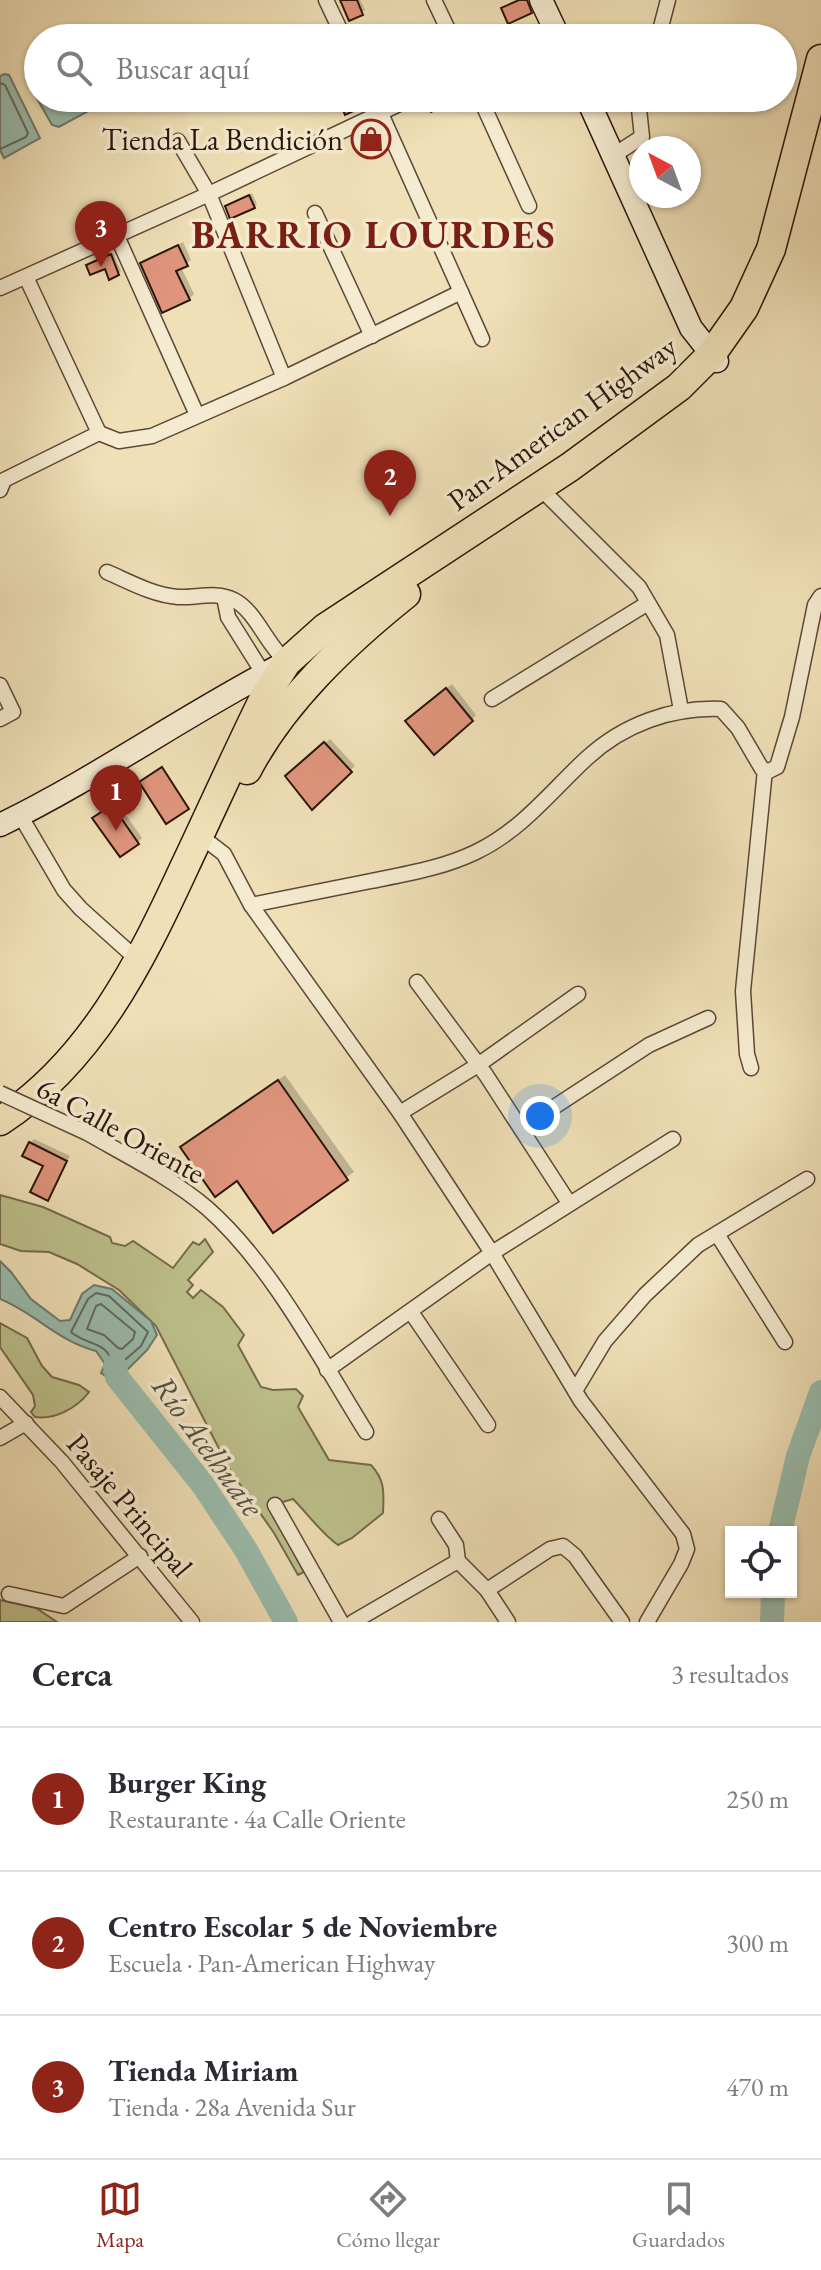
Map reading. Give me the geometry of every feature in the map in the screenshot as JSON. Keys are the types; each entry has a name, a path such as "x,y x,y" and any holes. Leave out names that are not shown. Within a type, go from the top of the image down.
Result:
{"highway":[{"name":"Pan-American Highway","path":"0,1121 31,1097 78,1050 120,995 139,961 274,674 339,618 570,467 648,411 714,358 744,308 771,249 821,59"},
{"name":"Pan-American Highway","path":"0,1136 54,1095 102,1044 155,958 251,763 272,729 314,678 377,617 421,582 638,437 694,391 744,335 785,246 821,116"},
{"path":"694,391 714,358 744,335"},
{"path":"274,674 300,669 303,676 301,695"}],"main road":[{"path":"541,0 552,24"},
{"path":"594,112 691,328 714,358"},
{"path":"10,820 274,674"}],"street":[{"path":"326,0 337,24"},
{"path":"434,0 445,24"},
{"path":"662,24 668,0"},
{"path":"486,112 529,206"},
{"path":"614,155 642,137 639,112"},
{"path":"0,288 381,113 482,339"},
{"path":"178,141 209,194 284,378"},
{"path":"315,213 372,336"},
{"path":"117,236 197,415"},
{"path":"26,277 99,433 119,441 148,437 284,378 461,292"},
{"path":"1,480 99,433"},
{"path":"549,497 639,587 667,635 681,710"},
{"path":"107,572 149,591 179,597 224,597 239,603 276,654 274,674"},
{"path":"765,770 777,767 814,641 815,605 821,596"},
{"path":"224,597 228,617 274,674"},
{"path":"492,699 648,603"},
{"path":"0,685 6,716"},
{"path":"251,905 422,871 477,852 517,827 585,759 607,742 639,724 681,710 721,709 738,728 758,764 765,770"},
{"path":"751,1068 747,1054 743,991 765,770"},
{"path":"10,820 81,909 139,961"},
{"path":"211,844 224,854 251,905 400,1113 492,1253 575,1391 683,1534 687,1549 681,1564 647,1622"},
{"path":"417,982 522,1128 569,1203"},
{"path":"400,1113 478,1065 578,994"},
{"path":"522,1128 649,1045 708,1018"},
{"name":"6a Calle Oriente","path":"0,1093 87,1133 147,1167 206,1207 258,1261 366,1432"},
{"path":"327,1370 492,1253 673,1139"},
{"path":"575,1391 605,1341 645,1295 698,1245 807,1179"},
{"path":"717,1234 785,1342"},
{"path":"411,1312 488,1425"},
{"name":"Pasaje Principal","path":"0,1397 62,1462 192,1622"},
{"name":"Pasaje Principal","path":"0,1438 26,1423"},
{"path":"275,1505 341,1622"},
{"path":"439,1519 456,1545 458,1561 487,1590 508,1622"},
{"path":"487,1590 550,1549 563,1546 575,1556 622,1622"},
{"path":"9,1594 64,1606 140,1556"},
{"path":"353,1622 458,1561"}],"green space":[{"path":"0,1195 43,1207 110,1237 112,1243 125,1246 133,1241 173,1268 193,1242 199,1245 205,1239 213,1252 188,1280 193,1285 187,1292 193,1298 201,1290 223,1307 244,1335 238,1345 261,1387 296,1389 303,1396 298,1407 329,1460 371,1465 383,1487 383,1513 352,1538 338,1545 293,1499 269,1506 304,1572 298,1575 274,1533 230,1470 156,1326 119,1290 77,1264 49,1252 21,1251 0,1244"},
{"path":"0,1323 27,1338 42,1366 52,1377 79,1385 89,1392 65,1412 50,1417 35,1417 31,1412 35,1406 33,1395 0,1347"},
{"path":"0,1600 36,1608 57,1622 0,1622"}],"water":[{"path":"9,75 24,105 24,112 27,112 40,138 4,158 0,150 0,76"},
{"path":"45,112 86,112 59,127 52,125"},
{"name":"Río Acelhuate","path":"0,1261 31,1299 60,1321 70,1320 82,1294 94,1285 112,1289 151,1321 157,1335 125,1372 129,1391 101,1373 105,1364 96,1351 70,1341 0,1299"}],"building":[{"path":"340,0 357,0 363,15 349,21"},
{"path":"527,0 532,13 508,24 501,8"},
{"name":"Tienda La Bendición","path":"374,131 379,143 368,148 362,136"},
{"path":"249,195 255,208 230,219 225,206"},
{"path":"178,245 188,266 176,271 190,300 162,313 140,263"},
{"path":"111,254 119,275 109,280 105,269 90,275 86,265"},
{"path":"446,688 473,721 434,755 405,721"},
{"path":"324,742 352,772 312,810 285,776"},
{"path":"162,767 189,809 166,824 139,782"},
{"path":"112,805 139,844 120,857 92,818"},
{"path":"278,1080 348,1180 273,1233 237,1181 215,1197 180,1147"},
{"path":"29,1142 67,1161 48,1201 30,1192 43,1166 22,1156"}],"waterway":[{"name":"Río Acelhuate","path":"115,1366 117,1377 203,1485 246,1550 286,1622"},
{"name":"Río Acelhuate","path":"781,1526 798,1456 821,1392"},
{"name":"Río Acelhuate","path":"772,1622 773,1598"}],"place":[{"name":"Tienda La Bendición","path":"371,139"},
{"name":"Tienda Miriam","path":"101,267"},
{"name":"Centro Escolar 5 de Noviembre","path":"390,516"},
{"name":"Burger King","path":"116,831"}],"district":[{"name":"BARRIO LOURDES","path":"374,234"}]}
